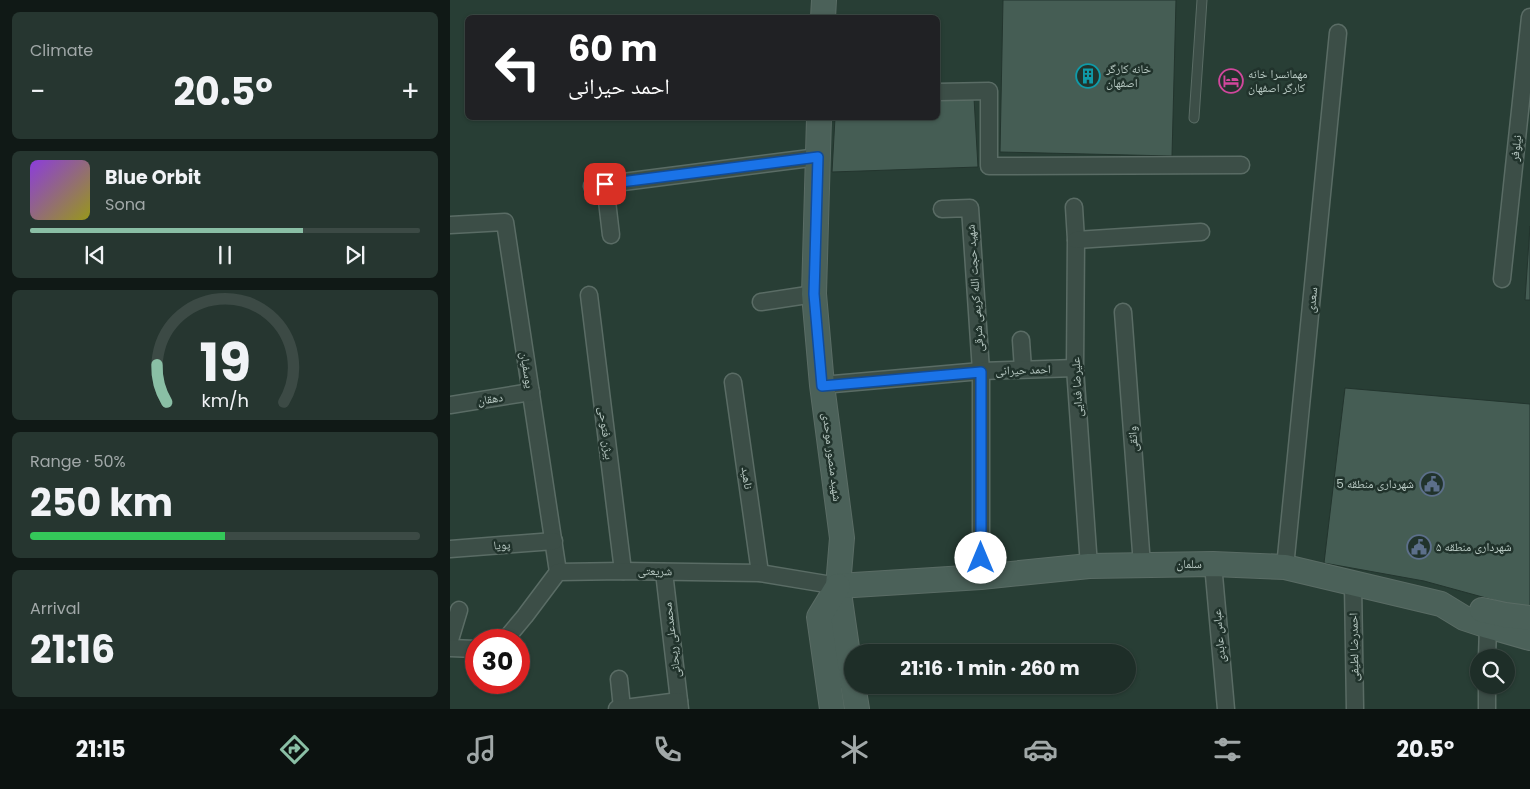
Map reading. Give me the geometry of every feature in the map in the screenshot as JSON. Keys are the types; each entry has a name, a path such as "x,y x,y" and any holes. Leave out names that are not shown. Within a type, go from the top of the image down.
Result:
{"street":[{"path":"823,15 824,0"},
{"name":"نیلوفر","path":"1502,279 1530,17"},
{"name":"سعدی","path":"1285,567 1338,33"},
{"path":"940,92 989,91 989,166 1241,165"},
{"name":"شهید منصور موحدی","path":"819,120 814,294 822,386 842,538 838,586 847,644"},
{"path":"611,235 598,185 818,157"},
{"name":"علیرضا فدایی","path":"1074,207 1076,240 1075,368 1089,566"},
{"name":"شهید حجت الله کریمی شرقی","path":"942,209 970,208 981,372 981,577"},
{"name":"یوسفیان","path":"450,225 505,222 558,572"},
{"path":"1076,240 1201,232"},
{"name":"بیژن فتوحی","path":"589,294 623,571"},
{"path":"761,302 814,294"},
{"name":"واثقی","path":"1123,312 1142,565"},
{"path":"1021,340 1023,369"},
{"name":"احمد حیرانی","path":"822,386 1023,369 1075,368"},
{"name":"ناهید","path":"733,382 760,573"},
{"name":"دهقان","path":"450,405 531,392"},
{"name":"پویا","path":"450,549 554,541"},
{"name":"سلمان","path":"838,586 981,577 1089,566 1213,564 1285,567 1441,604 1464,618 1530,638"},
{"name":"عباس عابدی","path":"1213,564 1226,709"},
{"path":"514,629 558,572"},
{"name":"شریعتی","path":"558,572 760,573 838,586"},
{"name":"محمدعلی ریحانی","path":"664,572 679,705"},
{"name":"احمدرضا لطیفی","path":"1353,584 1355,709"},
{"name":"شهید منصور موحدی","path":"832,709 819,617 838,586"},
{"path":"1441,604 1467,606 1505,615 1530,618"},
{"path":"450,640 459,610"},
{"path":"1487,649 1488,626"},
{"path":"450,648 465,649"},
{"path":"619,679 619,709 679,705"},
{"name":"شهید منصور موحدی","path":"854,694 856,709"},
{"path":"1487,694 1487,709"}],"lane":[{"path":"1194,118 1202,0"}],"building":[{"name":"خانه کارگر اصفهان","path":"1003,0 1176,0 1172,156 1000,152"},
{"path":"974,98 978,167 832,172 835,120 940,120 940,100"},
{"path":"1530,226 1530,300 1525,300"},
{"name":"شهرداری منطقه 5","path":"1345,388 1530,404 1530,610 1424,581 1324,563"}],"place":[{"name":"خانه کارگر اصفهان","path":"1088,76"},
{"name":"مهمانسرا خانه کارگر اصفهان","path":"1231,81"},
{"name":"شهرداری منطقه 5","path":"1432,484"},
{"name":"شهرداری منطقه ۵","path":"1419,547"}],"route":[{"path":"605,184 818,157 814,294 822,386 981,372 981,558"}]}
